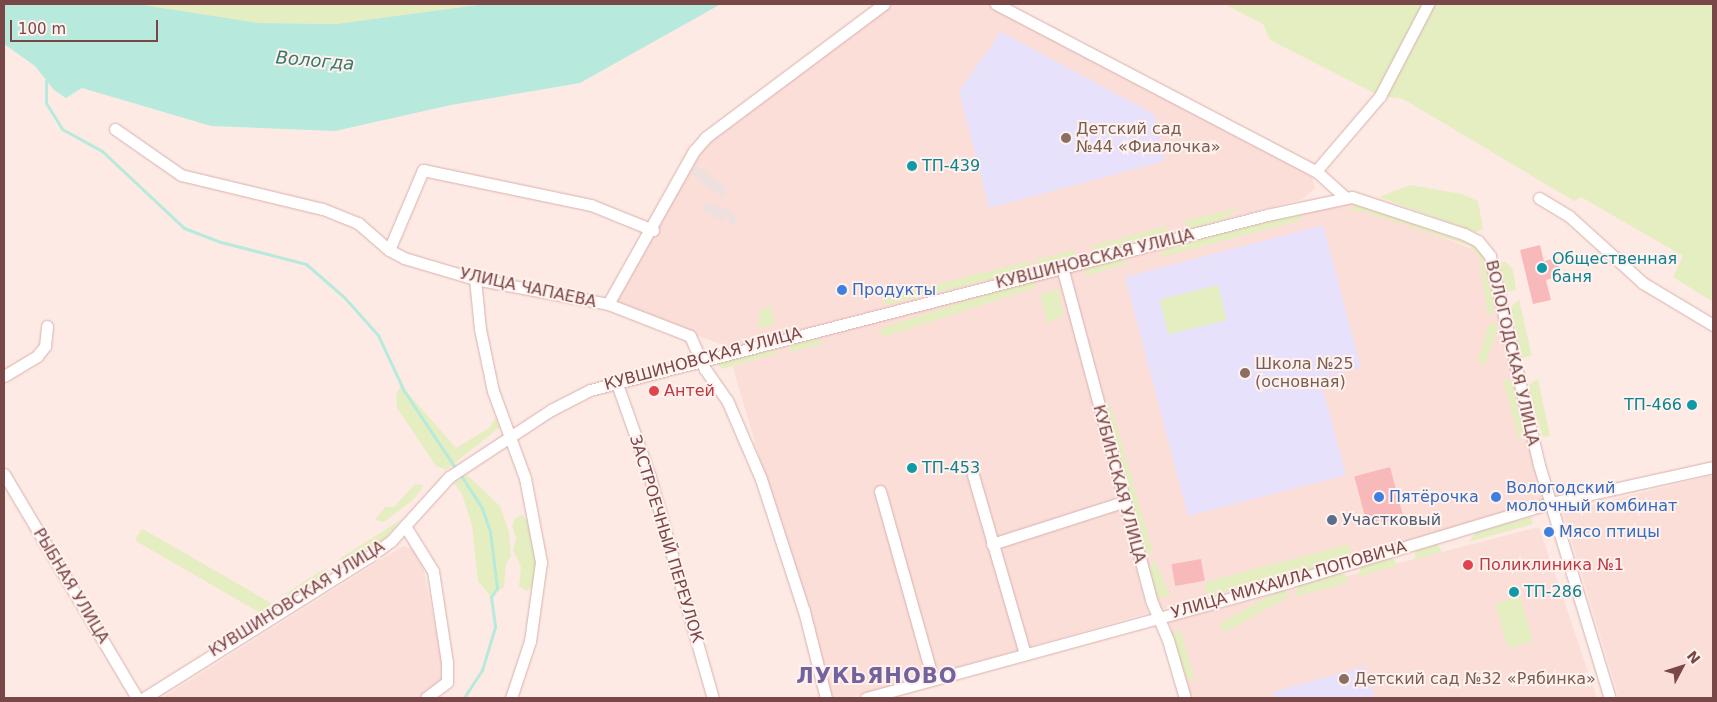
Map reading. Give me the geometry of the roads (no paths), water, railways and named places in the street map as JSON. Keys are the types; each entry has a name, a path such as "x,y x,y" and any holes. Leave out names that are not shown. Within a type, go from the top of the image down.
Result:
{"street":[{"path":"608,304 652,230 694,151 706,137 884,4"},
{"path":"996,4 1316,171 1345,197"},
{"path":"1316,171 1380,96 1428,4"},
{"name":"УЛИЦА ЧАПАЕВА","path":"115,129 165,166 201,180 323,209 358,223 389,250 475,279 608,304 685,333 694,340 702,358 727,400 761,479 804,610 826,698"},
{"path":"389,250 423,170 591,205 652,230"},
{"name":"КУВШИНОВСКАЯ УЛИЦА","path":"144,698 369,557 405,526 449,477 570,399 616,381 702,358 1345,197"},
{"name":"ВОЛОГОДСКАЯ УЛИЦА","path":"1345,197 1362,198 1464,234 1488,250 1551,503 1610,698"},
{"path":"1539,198 1570,216 1643,283 1713,325"},
{"name":"КУБИНСКАЯ УЛИЦА","path":"1062,267 1123,502 1185,698"},
{"path":"475,279 480,329 493,392 511,436 525,478 541,562 530,641 511,698"},
{"path":"4,376 37,356 44,346 46,326"},
{"name":"ЗАСТРОЕЧНЫЙ ПЕРЕУЛОК","path":"616,381 649,474 713,698"},
{"name":"УЛИЦА МИХАИЛА ПОПОВИЧА","path":"866,698 1158,617 1551,503 1713,467"},
{"name":"РЫБНАЯ УЛИЦА","path":"4,474 138,698"},
{"path":"973,476 1025,654"},
{"path":"880,491 933,679"},
{"path":"992,544 1123,502"},
{"path":"405,526 433,571 447,682 426,698"}],"water":[{"name":"Вологда","path":"4,4 137,4 260,23 336,24 485,4 721,4 580,83 451,105 335,131 211,126 82,88 66,98 54,90 35,66 4,44"}],"waterway":[{"path":"46,81 46,103 62,129 102,151 184,228 221,242 306,264 344,297 378,335 404,391 456,469"},
{"path":"460,474 482,508 490,531 497,588 491,597 495,627 482,670 464,698"}],"place":[{"name":"Детский сад №44 «Фиалочка»","path":"1066,138"},
{"name":"ТП-439","path":"912,166"},
{"name":"Общественная баня","path":"1542,268"},
{"name":"Продукты","path":"842,290"},
{"name":"Школа №25 (основная)","path":"1245,373"},
{"name":"Антей","path":"654,391"},
{"name":"ТП-466","path":"1692,405"},
{"name":"ТП-453","path":"912,468"},
{"name":"Пятёрочка","path":"1379,497"},
{"name":"Вологодский молочный комбинат","path":"1496,497"},
{"name":"Участковый","path":"1332,520"},
{"name":"Мясо птицы","path":"1549,532"},
{"name":"Поликлиника №1","path":"1468,565"},
{"name":"ТП-286","path":"1514,592"},
{"name":"Детский сад №32 «Рябинка»","path":"1344,679"}],"district":[{"name":"ЛУКЬЯНОВО","path":"877,676"}]}
